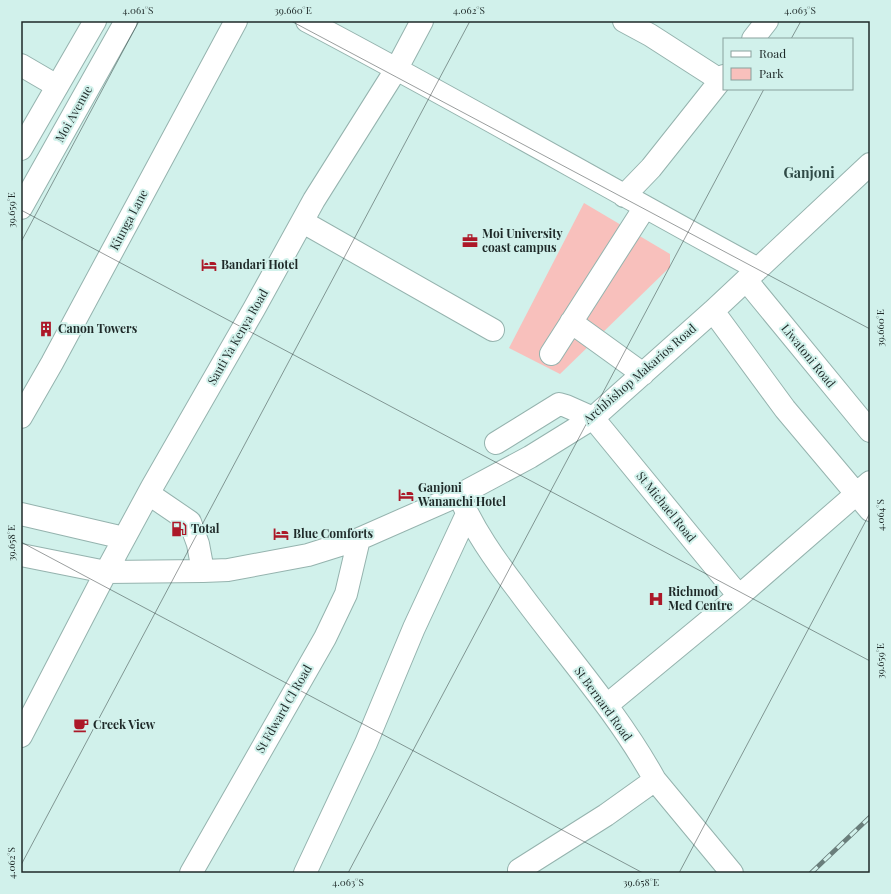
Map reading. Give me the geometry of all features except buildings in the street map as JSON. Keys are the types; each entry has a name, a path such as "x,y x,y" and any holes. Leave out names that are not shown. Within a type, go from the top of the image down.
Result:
{"street":[{"path":"21,149 95,21"},
{"name":"Moi Avenue","path":"21,208 126,21"},
{"name":"Kiunga Lane","path":"21,418 236,21"},
{"path":"307,21 397,68 624,196 752,275"},
{"name":"Sauti Ya Kenya Road","path":"21,736 124,538 314,200 397,68 422,21"},
{"path":"624,21 722,78 651,168 624,196"},
{"path":"754,38 767,21"},
{"path":"21,65 57,86"},
{"name":"Archbishop Makarios Road","path":"21,555 106,572 228,570 308,555 463,504 530,457 593,418 713,311 870,164"},
{"path":"551,354 644,208"},
{"path":"303,222 493,330"},
{"name":"Liwatoni Road","path":"752,275 870,431"},
{"path":"607,705 739,596 866,495 785,408 713,311"},
{"path":"571,322 643,374"},
{"path":"496,443 559,404 593,418"},
{"name":"St Michael Road","path":"593,418 739,596"},
{"path":"149,494 190,522 198,544 203,571"},
{"path":"305,873 366,744 463,504"},
{"name":"St Bernard Road","path":"463,504 498,564 543,625 607,705 655,780 732,873"},
{"path":"21,514 124,538"},
{"name":"St Fdward Cl Road","path":"191,873 331,626 346,594 359,539"},
{"path":"519,870 606,815 655,780"}],"green space":[{"path":"584,203 670,254 670,267 560,374 509,348"}],"railway":[{"path":"811,873 870,817"}],"place":[{"name":"Moi University coast campus","path":"470,241"},
{"name":"Bandari Hotel","path":"209,265"},
{"name":"Canon Towers","path":"46,329"},
{"name":"Ganjoni Wananchi Hotel","path":"406,495"},
{"name":"Total","path":"179,529"},
{"name":"Blue Comforts","path":"281,534"},
{"name":"Richmod Med Centre","path":"656,599"},
{"name":"Creek View","path":"81,725"}],"district":[{"name":"Ganjoni","path":"809,173"}]}
